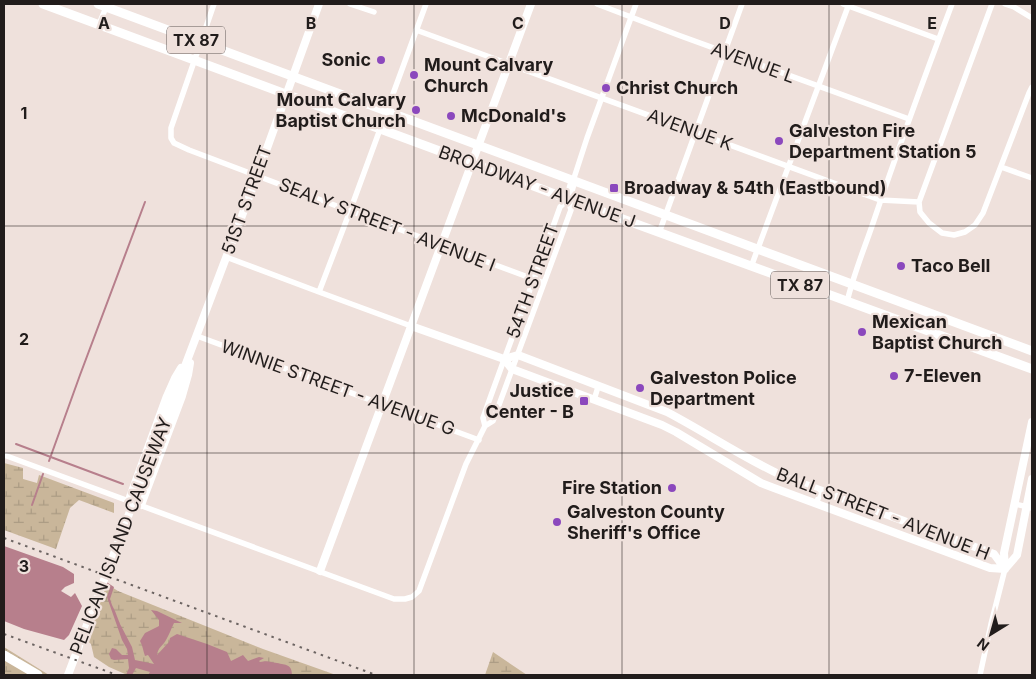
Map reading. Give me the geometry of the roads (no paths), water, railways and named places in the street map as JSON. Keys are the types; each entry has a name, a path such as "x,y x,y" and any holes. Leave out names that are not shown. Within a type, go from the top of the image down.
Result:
{"main road":[{"name":"BROADWAY - AVENUE J","path":"43,4 568,200 1032,369"},
{"name":"BROADWAY - AVENUE J","path":"104,5 1032,351"},
{"path":"568,200 573,181"},
{"path":"939,336 944,318"},
{"path":"4,655 38,675"}],"street":[{"path":"194,59 214,4"},
{"name":"51ST STREET","path":"174,396 257,176 319,4"},
{"path":"350,4 374,12"},
{"path":"319,292 426,4"},
{"path":"4,455 320,571 531,4"},
{"name":"AVENUE L","path":"598,4 908,119"},
{"path":"573,181 636,4"},
{"path":"659,233 742,4"},
{"path":"750,267 847,4 938,39"},
{"path":"847,302 851,284 908,119 952,4"},
{"path":"992,4 919,202 920,212 929,223 942,233 954,235 965,232 974,225 983,213 1032,86"},
{"path":"1004,4 1014,7 1032,18"},
{"path":"99,24 104,5"},
{"name":"AVENUE K","path":"416,30 880,200 919,202"},
{"name":"SEALY STREET - AVENUE I","path":"194,59 172,128 171,138 174,143 544,283"},
{"path":"1001,167 1032,178"},
{"name":"54TH STREET","path":"320,571 394,599 412,597 419,591 466,464 486,426 493,422 571,210 568,200 560,207 504,359 483,418 486,426"},
{"path":"226,257 262,272 504,359 518,356"},
{"name":"WINNIE STREET - AVENUE G","path":"196,336 479,440"},
{"path":"129,501 167,396 192,349"},
{"path":"141,505 182,396 192,349"},
{"name":"BALL STREET - AVENUE H","path":"518,356 667,412 768,470 787,478 994,554 1005,568"},
{"path":"504,359 512,369"},
{"name":"BALL STREET - AVENUE H","path":"512,369 662,425 762,482 816,504 990,568 1005,568"},
{"path":"594,400 598,387"},
{"name":"PELICAN ISLAND CAUSEWAY","path":"68,675 174,396"},
{"path":"662,425 667,412"},
{"path":"980,675 990,624 1005,568 1004,553 1030,441 1032,422"},
{"path":"726,462 732,449"},
{"path":"1005,568 1017,554 1029,507 1032,479"},
{"path":"816,504 821,491"},
{"path":"1015,504 1029,507"},
{"path":"904,536 908,524"}],"waterway":[{"path":"49,461 145,202"},
{"path":"16,444 123,484"},
{"path":"32,505 43,474"},
{"path":"109,600 111,588"}],"railway":[{"path":"4,538 376,675"},
{"path":"4,634 117,675"}],"place":[{"name":"Sonic","path":"381,60"},
{"name":"Mount Calvary Church","path":"414,75"},
{"name":"Christ Church","path":"606,88"},
{"name":"Mount Calvary Baptist Church","path":"416,110"},
{"name":"McDonald's","path":"451,116"},
{"name":"Galveston Fire Department Station 5","path":"779,141"},
{"name":"Broadway & 54th (Eastbound)","path":"614,188"},
{"name":"Taco Bell","path":"901,266"},
{"name":"Mexican Baptist Church","path":"862,332"},
{"name":"7-Eleven","path":"894,376"},
{"name":"Galveston Police Department","path":"640,388"},
{"name":"Justice Center - B","path":"584,401"},
{"name":"Fire Station","path":"672,488"},
{"name":"Galveston County Sheriff's Office","path":"557,522"}]}
